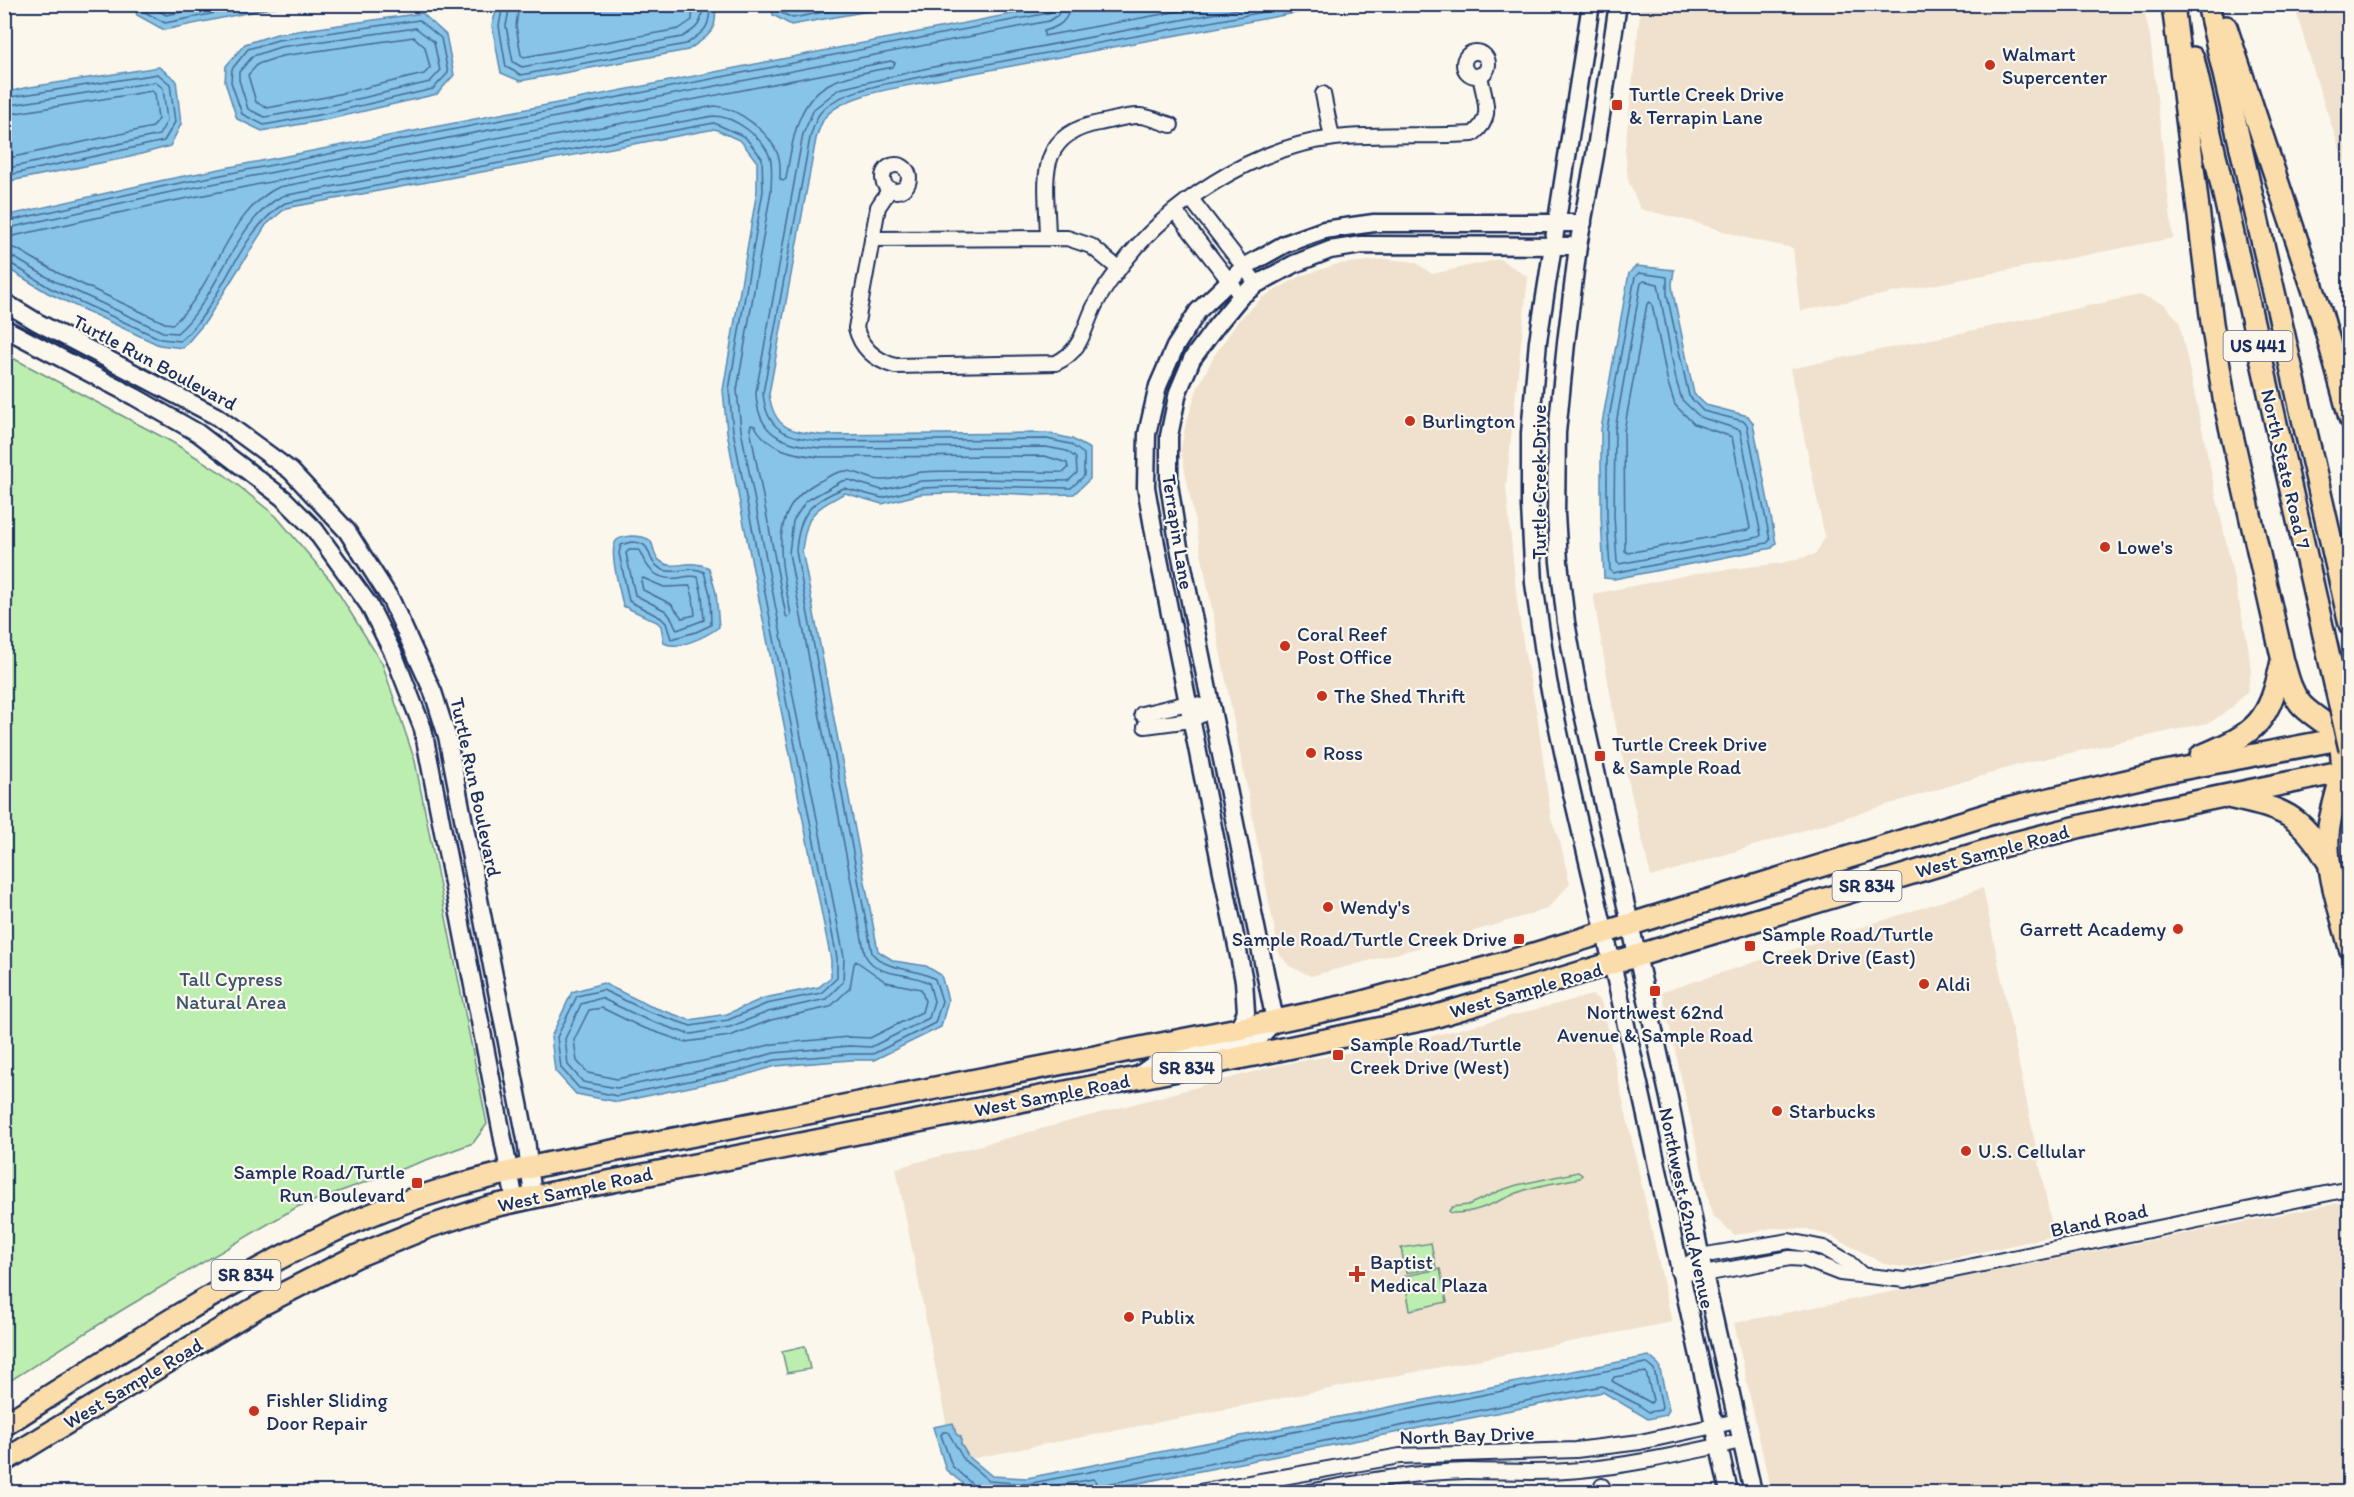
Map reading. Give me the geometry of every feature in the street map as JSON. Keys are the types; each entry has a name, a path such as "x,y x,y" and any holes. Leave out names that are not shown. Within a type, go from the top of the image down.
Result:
{"main road":[{"path":"2173,4 2212,323 2225,404 2283,661 2291,688 2299,702 2346,742 2347,770 2331,818 2328,837 2330,865 2349,948"},
{"name":"North State Road 7","path":"2181,4 2336,688 2346,742"},
{"name":"North State Road 7","path":"2208,4 2349,624"},
{"path":"2218,4 2322,316 2349,418"},
{"path":"2165,772 2236,741 2258,724 2276,689 2283,661"},
{"name":"West Sample Road","path":"4,1425 242,1277 339,1228 411,1200 519,1170 1238,1029 1433,984 1944,827 2059,796 2165,772 2346,742"},
{"name":"West Sample Road","path":"4,1461 259,1306 357,1256 428,1227 524,1199 1430,1018 2002,846 2221,795 2347,770"},
{"path":"2221,795 2274,808 2292,816 2316,841 2330,865"},
{"path":"914,1122 919,1112 945,1086"}],"street":[{"name":"Turtle Creek Drive","path":"1591,4 1538,340 1530,433 1530,529 1540,629 1548,681 1604,933"},
{"name":"Turtle Creek Drive","path":"1618,4 1578,246 1566,343 1556,453 1556,514 1566,622 1578,690 1637,956"},
{"path":"890,189 878,207 856,328 859,339 865,347 883,362 895,366 1056,363 1076,349 1096,304 1119,269 1144,239 1191,199 1250,163 1306,144 1332,138 1473,134 1483,126 1487,115 1480,75"},
{"path":"1323,94 1332,138"},
{"path":"1048,236 1047,170 1051,155 1069,132 1083,126 1139,116 1171,125"},
{"path":"1191,199 1257,284"},
{"path":"1175,211 1241,296"},
{"name":"Terrapin Lane","path":"1238,1029 1246,1012 1246,991 1146,487 1147,434 1158,386 1175,347 1198,311 1244,267 1285,244 1324,230 1374,223 1583,223"},
{"path":"1362,245 1376,232 1425,223"},
{"path":"872,239 1048,236 1067,238 1091,246 1119,269"},
{"name":"Terrapin Lane","path":"1275,1021 1178,542 1169,484 1169,436 1178,392 1192,359 1241,296 1257,284 1294,264 1321,253 1362,245 1553,248 1578,246"},
{"name":"Turtle Run Boulevard","path":"4,302 37,322 216,416 291,471 347,531 391,600 434,692 447,736 526,1139 519,1170"},
{"name":"Turtle Run Boulevard","path":"4,328 198,433 283,498 315,530 369,605 394,655 423,729 524,1199"},
{"path":"1530,433 1544,437 1556,453"},
{"path":"1540,629 1566,622"},
{"path":"1188,703 1213,709 1191,720 1144,720 1188,703"},
{"name":"Northwest 62nd Avenue","path":"1604,933 1729,1492"},
{"name":"Northwest 62nd Avenue","path":"1637,956 1700,1256 1753,1492"},
{"path":"1133,1079 1157,1062 1242,1046 1260,1037 1275,1021"},
{"name":"Bland Road","path":"1678,1271 1704,1274 1790,1258 1804,1259 1840,1273 1905,1280 2344,1190"},
{"name":"Bland Road","path":"1678,1271 1700,1256 1773,1242 1796,1242 1824,1248 1848,1262 1861,1274"},
{"name":"North Bay Drive","path":"1199,1492 1400,1456 1556,1451 1641,1442 1737,1421"},
{"name":"North Bay Drive","path":"1309,1492 1364,1487 1406,1474 1466,1471 1558,1471 1646,1461 1742,1441"},
{"path":"1556,1451 1558,1471"},
{"path":"1358,1462 1364,1487"}],"shaded area":[{"path":"1641,5 2143,5 2150,37 2173,238 1800,311 1793,248 1750,239 1640,209 1628,180 1625,149"},
{"path":"2294,5 2349,5 2349,177 2319,88"},
{"path":"1387,259 1415,262 1432,274 1500,259 1528,277 1506,486 1517,601 1537,714 1551,819 1560,842 1570,884 1547,909 1429,945 1311,976 1289,966 1279,953 1181,450 1185,427 1197,389 1214,356 1238,321 1263,297 1301,276 1338,264"},
{"path":"2140,295 2164,304 2179,321 2248,645 2251,672 2247,692 2231,708 2211,722 2021,764 1651,877 1617,733 1593,594 1698,573 1782,563 1816,554 1825,537 1790,369"},
{"path":"1983,888 2054,1236 1908,1268 1885,1264 1831,1236 1807,1229 1772,1228 1735,1235 1712,1215 1662,992"},
{"path":"1592,995 1601,1001 1672,1322 954,1462 896,1168 1275,1066 1417,1040"},
{"path":"2349,1201 2349,1492 1771,1492 1734,1323"}],"green space":[{"name":"Tall Cypress Natural Area","path":"5,354 172,442 225,475 276,516 331,581 382,663 415,761 487,1124 473,1143 297,1207 122,1310 5,1384"},
{"path":"1578,1172 1582,1175 1580,1178 1532,1188 1480,1209 1461,1213 1449,1211 1452,1207 1468,1205 1517,1185"},
{"path":"1431,1243 1436,1268 1406,1273 1401,1248"},
{"path":"1440,1269 1447,1302 1410,1310 1404,1276"},
{"path":"805,1346 810,1369 787,1373 782,1351"}],"water":[{"path":"771,4 902,5 791,25 773,15"},
{"path":"1062,4 1338,5 874,93 846,102 834,109 825,117 820,128 816,139 769,394 771,406 779,421 800,432 821,435 1047,433 1072,439 1090,449 1090,479 1074,494 978,492 921,494 882,504 845,493 813,514 806,528 802,550 878,951 894,961 926,966 941,975 948,1000 941,1027 874,1060 776,1066 742,1076 618,1102 576,1094 555,1071 551,1037 572,992 603,983 650,1006 690,1020 727,1014 764,998 819,987 831,977 831,960 740,504 727,432 723,390 757,191 757,162 741,141 715,129 286,208 266,225 206,321 183,348 159,345 48,293 5,267 5,216 164,180"},
{"path":"133,5 285,5 164,30 137,15"},
{"path":"498,5 715,5 716,14 713,27 707,37 688,50 520,81 501,73 492,25"},
{"path":"422,13 446,35 454,75 437,94 330,119 262,131 237,119 225,82 226,66 245,44 277,34"},
{"path":"159,67 176,80 181,124 170,146 130,157 5,182 5,93"},
{"path":"1636,266 1674,270 1673,293 1694,394 1706,405 1748,416 1753,423 1776,543 1772,548 1614,579 1604,578 1601,429 1629,273"},
{"path":"631,536 641,537 651,542 658,559 667,565 696,564 709,568 716,593 719,627 684,644 670,645 664,643 661,626 657,622 623,606 613,552 617,540"},
{"path":"1649,1356 1659,1365 1669,1410 1666,1415 1648,1419 1603,1392 1093,1492 974,1492 946,1470 933,1427 953,1423 956,1434 961,1437 961,1444 968,1456 992,1476 1027,1478"}],"place":[{"name":"Walmart Supercenter","path":"1990,65"},
{"name":"Turtle Creek Drive & Terrapin Lane","path":"1617,105"},
{"name":"Burlington","path":"1410,421"},
{"name":"Lowe's","path":"2105,547"},
{"name":"Coral Reef Post Office","path":"1285,646"},
{"name":"The Shed Thrift","path":"1322,696"},
{"name":"Ross","path":"1311,753"},
{"name":"Turtle Creek Drive & Sample Road","path":"1600,756"},
{"name":"Wendy's","path":"1328,907"},
{"name":"Garrett Academy","path":"2178,929"},
{"name":"Sample Road/Turtle Creek Drive","path":"1519,939"},
{"name":"Sample Road/Turtle Creek Drive (East)","path":"1750,946"},
{"name":"Aldi","path":"1924,984"},
{"name":"Northwest 62nd Avenue & Sample Road","path":"1655,991"},
{"name":"Sample Road/Turtle Creek Drive (West)","path":"1338,1055"},
{"name":"Starbucks","path":"1777,1111"},
{"name":"U.S. Cellular","path":"1966,1151"},
{"name":"Sample Road/Turtle Run Boulevard","path":"417,1183"},
{"name":"Baptist Medical Plaza","path":"1357,1274"},
{"name":"Publix","path":"1129,1317"},
{"name":"Fishler Sliding Door Repair","path":"254,1411"}]}
